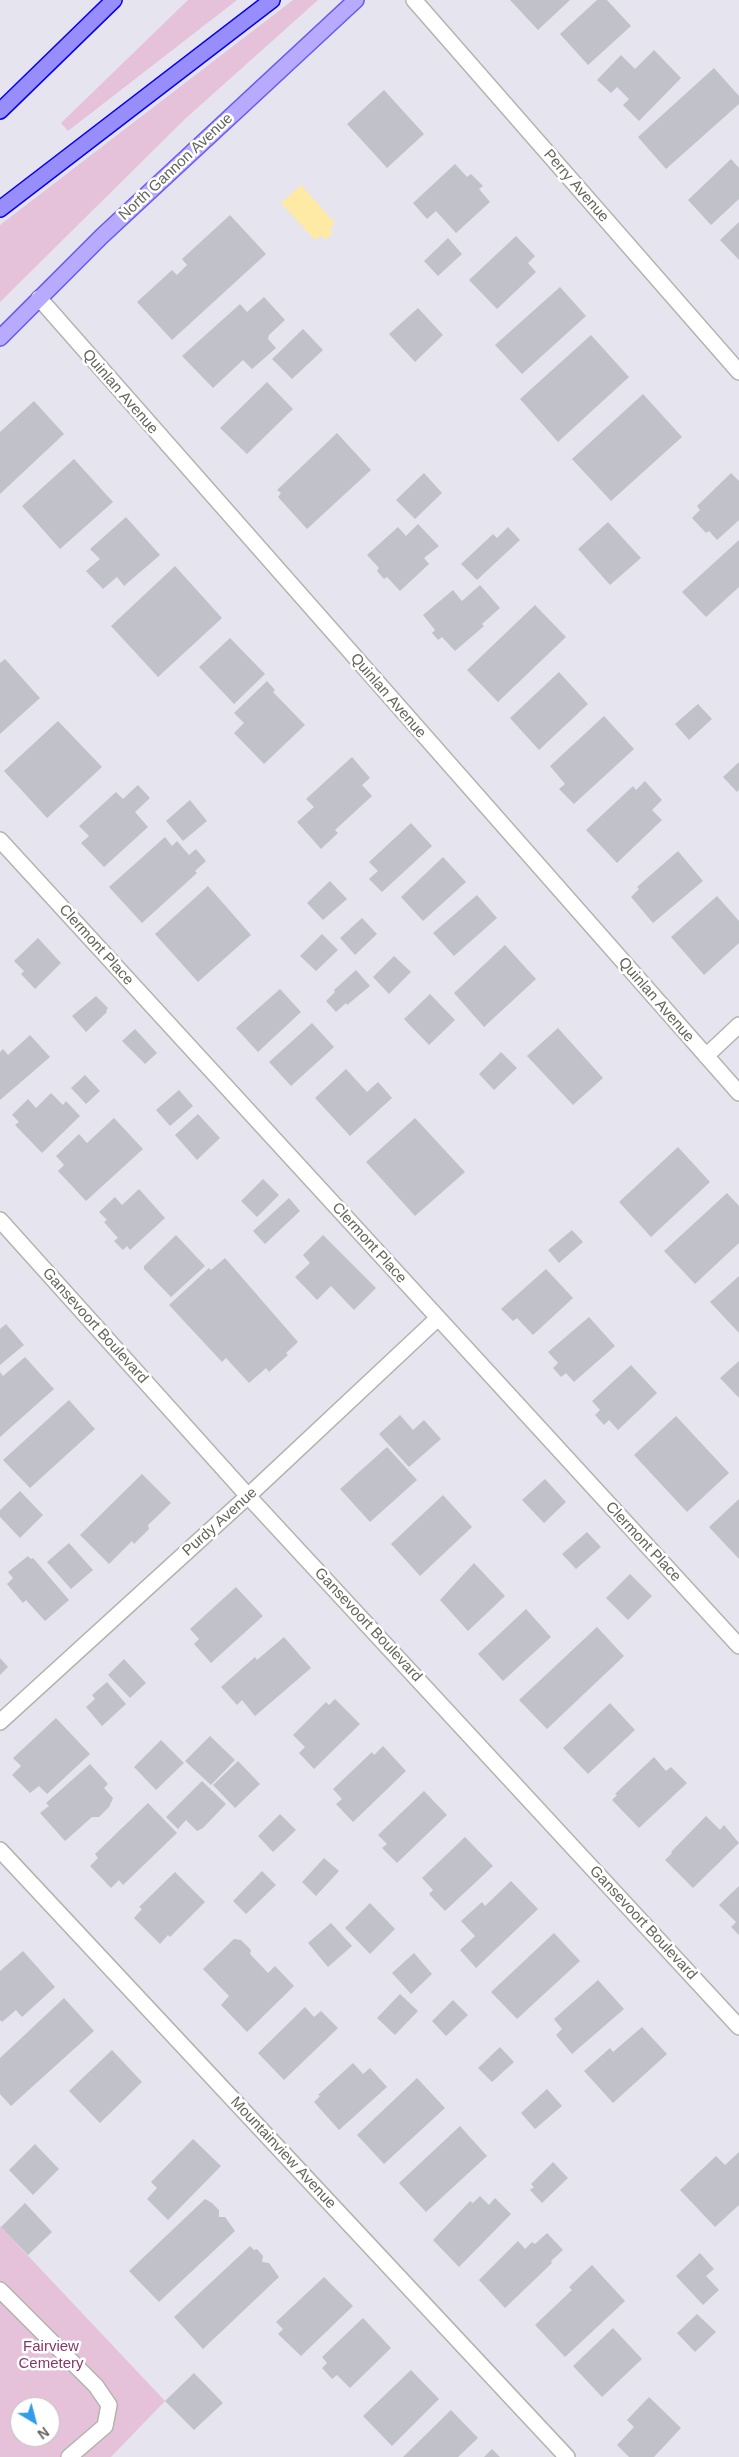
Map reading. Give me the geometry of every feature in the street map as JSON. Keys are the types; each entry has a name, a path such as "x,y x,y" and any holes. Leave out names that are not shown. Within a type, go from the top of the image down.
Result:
{"highway":[{"path":"0,112 114,0"},
{"path":"0,209 272,0"}],"main road":[{"name":"North Gannon Avenue","path":"0,338 39,298 199,145 356,0"}],"street":[{"name":"Perry Avenue","path":"414,0 739,372"},
{"name":"Quinlan Avenue","path":"39,298 739,1093"},
{"name":"Clermont Place","path":"0,840 739,1646"},
{"path":"706,1056 739,1025"},
{"name":"Gansevoort Boulevard","path":"0,1220 248,1496 739,2027"},
{"name":"Purdy Avenue","path":"0,1722 248,1496 438,1318"},
{"name":"Mountainview Avenue","path":"0,1850 567,2457"},
{"path":"0,2290 96,2386 109,2405 104,2426 69,2457"}],"green space":[{"path":"188,0 237,0 68,131 61,123"},
{"path":"293,0 318,0 185,119 0,302 0,225"},
{"name":"Fairview Cemetery","path":"0,2226 165,2401 111,2457 0,2457"}],"shaded area":[{"path":"301,185 335,223 330,228 333,233 325,240 321,235 315,240 281,203"}],"building":[{"path":"510,0 570,0 538,30"},
{"path":"597,0 607,0 631,26 588,65 560,34"},
{"path":"654,50 681,78 639,121 623,105 629,99 617,87 611,93 597,80 621,55 635,69"},
{"path":"714,68 739,96 739,104 666,169 638,137"},
{"path":"384,90 424,134 387,168 347,124"},
{"path":"731,159 739,168 739,199 711,225 688,200"},
{"path":"455,164 467,177 471,174 483,186 479,189 490,202 456,233 436,211 427,219 413,203"},
{"path":"230,215 266,254 172,340 137,302 172,270 177,275 187,265 182,259"},
{"path":"739,222 739,260 720,240"},
{"path":"516,236 535,256 528,263 536,272 497,309 469,280"},
{"path":"448,238 462,254 438,276 424,261"},
{"path":"560,287 586,316 522,374 495,345"},
{"path":"264,297 285,320 269,335 268,339 276,348 252,369 243,360 213,388 182,356 240,304 247,312"},
{"path":"418,308 443,335 415,362 389,334"},
{"path":"303,329 323,350 292,379 272,359"},
{"path":"591,335 629,377 558,442 520,399"},
{"path":"267,382 293,409 247,454 220,428"},
{"path":"643,394 682,437 611,501 572,459"},
{"path":"34,401 64,434 0,494 0,432"},
{"path":"337,433 371,470 307,529 278,497 281,493 277,490"},
{"path":"74,459 113,502 60,549 22,506"},
{"path":"424,473 442,493 415,519 396,500"},
{"path":"731,473 739,481 739,520 717,540 709,531 706,533 692,518 700,510 697,506"},
{"path":"126,517 160,555 124,586 117,577 103,589 86,571 100,559 90,549"},
{"path":"608,522 641,558 610,585 578,549"},
{"path":"418,524 439,546 424,558 429,564 400,591 387,577 384,579 377,571 379,568 367,555 398,527 406,536"},
{"path":"508,527 520,540 477,580 461,564 493,534 497,538"},
{"path":"739,540 739,587 706,617 682,592"},
{"path":"175,566 222,618 158,677 111,626"},
{"path":"480,585 500,608 482,624 484,626 455,651 442,637 438,640 432,633 435,630 423,615 453,590 462,601"},
{"path":"535,605 566,637 498,702 467,670"},
{"path":"230,638 265,674 234,704 199,667"},
{"path":"5,659 40,698 0,734 0,663"},
{"path":"559,672 588,704 539,750 510,718"},
{"path":"267,681 275,690 273,692 305,725 264,764 234,733 244,723 234,713"},
{"path":"698,704 712,719 689,740 675,724"},
{"path":"604,716 634,749 574,804 559,789 565,784 550,766"},
{"path":"58,721 102,767 47,818 4,771"},
{"path":"352,757 370,778 362,785 372,796 335,830 338,833 321,849 297,822 314,807 306,799"},
{"path":"739,762 739,790 737,792 723,777"},
{"path":"645,781 662,800 652,810 662,820 617,863 586,830 633,786 636,790"},
{"path":"138,785 150,798 135,812 148,827 104,867 81,843 89,836 79,826 116,792 123,799"},
{"path":"190,800 207,821 183,841 166,821"},
{"path":"411,823 432,846 382,892 369,879 378,871 369,862"},
{"path":"165,837 172,846 177,841 189,855 196,849 206,861 195,871 197,873 142,923 109,887"},
{"path":"678,851 703,881 653,923 631,897 639,889 637,887"},
{"path":"443,857 466,882 423,921 401,897"},
{"path":"330,881 347,899 323,920 307,903"},
{"path":"208,886 251,935 198,982 155,934"},
{"path":"477,895 497,918 454,956 433,933"},
{"path":"717,896 739,921 739,943 704,975 671,937"},
{"path":"362,918 377,934 355,955 340,938"},
{"path":"322,934 338,950 316,971 300,956"},
{"path":"38,938 61,963 35,989 21,974 24,971 14,961"},
{"path":"505,945 536,979 484,1027 454,993"},
{"path":"394,956 411,972 389,994 373,977"},
{"path":"356,970 370,986 336,1012 326,1001 335,992 334,990"},
{"path":"280,989 301,1012 258,1052 236,1028"},
{"path":"430,994 455,1020 429,1045 404,1019"},
{"path":"96,996 108,1008 107,1012 86,1032 72,1016"},
{"path":"312,1023 334,1047 291,1086 269,1062"},
{"path":"558,1028 603,1078 573,1105 527,1056"},
{"path":"135,1029 157,1053 145,1064 122,1041"},
{"path":"30,1035 50,1057 0,1100 0,1052 3,1049 8,1055"},
{"path":"501,1052 517,1068 494,1090 479,1074"},
{"path":"346,1069 367,1092 378,1082 392,1098 350,1136 315,1098"},
{"path":"85,1075 100,1091 86,1104 71,1088"},
{"path":"179,1090 193,1106 170,1126 156,1110"},
{"path":"51,1093 63,1105 66,1101 80,1116 42,1153 15,1125 19,1122 12,1115 28,1099 36,1108"},
{"path":"198,1114 220,1138 197,1160 175,1135"},
{"path":"114,1118 143,1149 86,1201 58,1171 64,1165 56,1156 79,1134 87,1143"},
{"path":"415,1118 465,1172 415,1216 366,1162"},
{"path":"678,1147 710,1182 651,1237 619,1202"},
{"path":"263,1179 279,1195 257,1217 241,1201"},
{"path":"139,1189 165,1218 130,1250 127,1246 123,1250 114,1241 118,1238 104,1222 107,1220 99,1212 115,1197 122,1205"},
{"path":"727,1193 739,1206 739,1243 695,1284 664,1251"},
{"path":"289,1198 300,1211 265,1244 253,1231"},
{"path":"572,1230 583,1242 559,1263 548,1250"},
{"path":"176,1235 205,1266 171,1297 144,1269 144,1266"},
{"path":"323,1235 376,1288 354,1310 331,1286 317,1300 295,1277 310,1263 303,1255"},
{"path":"225,1258 298,1342 286,1353 288,1355 269,1372 266,1368 249,1383 226,1358 222,1362 169,1305 209,1268 211,1270"},
{"path":"546,1269 573,1298 533,1335 517,1318 513,1321 501,1309"},
{"path":"739,1276 739,1333 710,1302"},
{"path":"589,1317 615,1346 574,1382 566,1373 561,1377 553,1368 558,1363 548,1352"},
{"path":"6,1324 24,1345 0,1365 0,1329"},
{"path":"25,1357 54,1389 0,1437 0,1372 3,1376"},
{"path":"739,1361 739,1398 720,1378"},
{"path":"631,1365 657,1393 618,1430 609,1420 604,1425 595,1415 600,1410 592,1401"},
{"path":"69,1400 95,1429 30,1488 3,1460"},
{"path":"400,1415 413,1430 424,1420 441,1439 409,1467 379,1434"},
{"path":"676,1416 729,1473 687,1512 634,1455"},
{"path":"387,1447 417,1480 370,1522 340,1489"},
{"path":"142,1474 171,1503 148,1525 149,1529 134,1544 132,1541 109,1564 80,1535"},
{"path":"545,1479 566,1502 544,1523 522,1500"},
{"path":"20,1491 43,1515 20,1538 0,1517 0,1510"},
{"path":"443,1495 472,1527 420,1576 391,1544"},
{"path":"739,1499 739,1559 709,1527"},
{"path":"587,1532 601,1547 576,1569 562,1554"},
{"path":"69,1543 93,1570 71,1589 47,1562"},
{"path":"28,1556 31,1559 33,1558 69,1600 45,1621 26,1600 23,1603 7,1584 13,1578 8,1572"},
{"path":"474,1563 505,1596 468,1631 440,1600"},
{"path":"630,1574 652,1596 628,1620 606,1598"},
{"path":"236,1587 263,1616 211,1663 194,1644 199,1639 190,1629"},
{"path":"526,1609 551,1637 503,1681 478,1654"},
{"path":"597,1627 624,1656 547,1729 519,1700"},
{"path":"284,1637 311,1668 255,1716 242,1700 237,1705 221,1687 255,1657 257,1660"},
{"path":"0,1658 8,1667 0,1675"},
{"path":"124,1659 146,1683 130,1698 108,1675"},
{"path":"107,1682 126,1704 102,1726 86,1707 95,1699 92,1695"},
{"path":"335,1699 360,1724 314,1769 299,1753 305,1747 293,1735 326,1702 329,1705"},
{"path":"610,1703 635,1730 588,1774 563,1748"},
{"path":"56,1718 90,1754 47,1794 39,1786 30,1793 12,1775 21,1766 13,1758"},
{"path":"210,1736 235,1760 211,1785 185,1761"},
{"path":"161,1740 184,1763 156,1790 134,1767"},
{"path":"383,1746 406,1771 353,1822 336,1804 342,1799 333,1789 372,1752 374,1755"},
{"path":"654,1757 666,1771 671,1767 687,1783 639,1828 612,1800 617,1795 615,1794"},
{"path":"238,1761 260,1784 235,1808 213,1785"},
{"path":"90,1764 108,1784 104,1788 113,1798 109,1807 99,1817 92,1817 65,1841 40,1813 49,1806 46,1803"},
{"path":"202,1781 226,1804 203,1828 197,1831 186,1820 178,1829 166,1817"},
{"path":"424,1791 447,1815 397,1863 382,1848 387,1844 378,1835"},
{"path":"148,1803 177,1833 123,1885 119,1880 111,1888 90,1866 98,1858 95,1854"},
{"path":"280,1814 296,1830 273,1852 258,1836"},
{"path":"706,1816 720,1830 724,1825 739,1843 693,1888 665,1860"},
{"path":"465,1837 493,1866 445,1911 429,1894 433,1890 422,1878"},
{"path":"324,1858 339,1871 316,1896 302,1882"},
{"path":"262,1871 276,1885 246,1914 233,1901"},
{"path":"175,1872 205,1902 170,1937 168,1935 160,1944 134,1918 142,1909 139,1907"},
{"path":"511,1881 538,1909 476,1968 460,1950 475,1936 461,1921 482,1902 485,1906"},
{"path":"739,1886 739,1935 731,1927 736,1922 719,1905"},
{"path":"370,1903 395,1929 370,1954 345,1928"},
{"path":"331,1923 352,1946 328,1967 308,1943"},
{"path":"554,1933 580,1961 517,2019 491,1992"},
{"path":"234,1939 241,1940 251,1950 250,1954 268,1973 275,1966 294,1986 247,2032 221,2005 229,1996 203,1969"},
{"path":"23,1951 55,1987 22,2017 16,2010 2,2022 0,2020 0,1971"},
{"path":"414,1953 432,1974 411,1994 392,1973"},
{"path":"598,1980 624,2009 572,2054 556,2035 562,2029 554,2019"},
{"path":"400,1994 418,2011 395,2035 377,2018"},
{"path":"64,1998 94,2031 11,2106 0,2094 0,2058"},
{"path":"453,2000 468,2015 446,2036 432,2021"},
{"path":"305,2007 314,2017 321,2011 338,2028 284,2080 258,2053"},
{"path":"642,2027 667,2054 613,2103 584,2071 610,2048 613,2052"},
{"path":"500,2047 514,2062 492,2082 478,2068"},
{"path":"112,2050 142,2082 100,2123 69,2091"},
{"path":"353,2063 363,2074 370,2068 387,2087 339,2130 314,2102 320,2096 318,2095"},
{"path":"417,2078 445,2108 384,2164 357,2135"},
{"path":"547,2089 562,2106 535,2129 521,2113"},
{"path":"460,2126 487,2156 426,2212 399,2183"},
{"path":"193,2139 221,2166 168,2220 147,2199 157,2188 151,2182"},
{"path":"35,2144 59,2169 33,2195 9,2170"},
{"path":"739,2152 739,2205 715,2227 680,2190 716,2156 725,2165"},
{"path":"553,2162 568,2178 542,2203 530,2190 534,2187 531,2184"},
{"path":"480,2196 489,2205 495,2198 511,2214 459,2267 433,2240 470,2201 473,2203"},
{"path":"205,2199 219,2210 219,2217 225,2217 235,2231 159,2302 129,2271"},
{"path":"25,2203 52,2232 28,2255 1,2227"},
{"path":"547,2233 563,2250 505,2308 479,2280 518,2241 525,2249 532,2242 535,2244"},
{"path":"250,2246 254,2250 257,2249 263,2256 262,2262 269,2263 279,2277 203,2349 174,2317"},
{"path":"700,2253 714,2269 706,2276 719,2290 703,2305 676,2276"},
{"path":"592,2265 625,2301 565,2357 535,2325 572,2290 569,2287"},
{"path":"324,2277 353,2306 301,2356 278,2334 283,2329 276,2322"},
{"path":"697,2314 716,2332 695,2352 677,2333"},
{"path":"363,2318 391,2348 350,2388 337,2375 332,2379 322,2368 327,2363 322,2357"},
{"path":"613,2328 642,2359 602,2397 573,2366"},
{"path":"411,2370 439,2399 392,2446 363,2416"},
{"path":"194,2373 223,2403 194,2430 165,2401"},
{"path":"649,2397 681,2428 654,2457 629,2457 617,2445 634,2427 627,2420"},
{"path":"451,2410 478,2438 458,2457 403,2457"},
{"path":"492,2449 500,2457 484,2457"}]}
